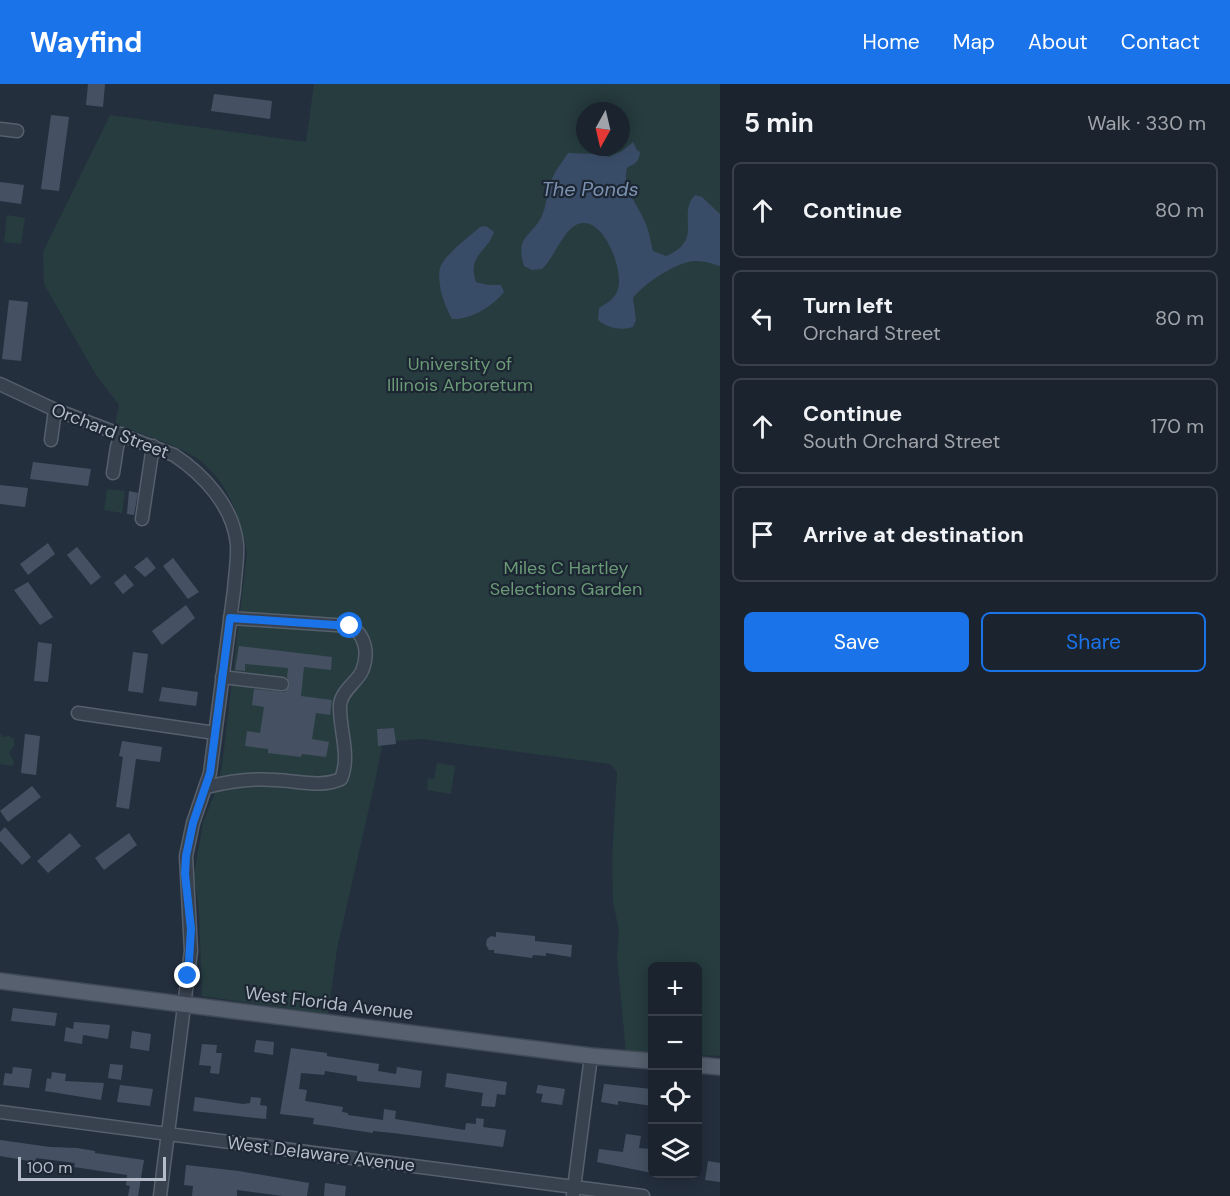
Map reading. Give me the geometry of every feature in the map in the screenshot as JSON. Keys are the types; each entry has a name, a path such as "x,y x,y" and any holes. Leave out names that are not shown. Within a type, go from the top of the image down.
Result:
{"main road":[{"name":"West Florida Avenue","path":"0,981 591,1056 648,1061"},
{"path":"702,1065 720,1067"}],"street":[{"path":"0,129 17,131"},
{"name":"Orchard Street","path":"0,384 55,410 174,455 202,476 212,487 230,519 237,544 230,618 207,787 193,823 186,856 185,874 191,951 160,1196"},
{"path":"51,440 55,410"},
{"path":"113,473 121,434"},
{"path":"142,519 153,446"},
{"path":"207,787 240,780 279,780 322,784 341,779 345,762 340,703 351,682 362,672 365,661 365,645 360,632 350,626 230,618"},
{"path":"222,677 282,684"},
{"path":"78,713 215,733"},
{"path":"573,1192 591,1056"},
{"name":"West Delaware Avenue","path":"0,1112 573,1192 643,1196"}],"green space":[{"name":"University of Illinois Arboretum","path":"314,84 720,84 720,1056 702,1055 702,962 648,962 648,1054 626,1053 617,957 619,931 613,901 612,860 617,772 610,764 422,739 395,741 394,728 377,729 378,745 382,746 337,949 328,1014 202,996 199,912 194,875 203,823 215,793 222,766 247,553 235,508 211,470 178,448 115,424 119,405 96,375 44,284 43,252 110,115 306,142"},
{"path":"7,215 25,218 21,244 4,242"},
{"path":"107,489 125,491 122,513 104,510"},
{"path":"0,733 3,737 9,736 14,739 14,746 9,753 14,761 13,766 0,764"},
{"path":"437,763 455,766 451,794 427,790 428,778 434,779"}],"water":[{"name":"The Ponds","path":"633,142 640,152 636,162 627,168 627,183 647,227 653,251 666,256 678,250 684,243 688,227 688,211 695,195 702,197 720,214 720,266 697,261 689,262 662,274 633,298 636,320 633,327 619,329 598,320 599,308 615,295 619,280 618,269 609,245 594,227 586,223 571,228 542,269 532,270 524,266 521,248 526,236 539,221 551,181 568,153 576,153 576,156 630,156 630,144"},
{"path":"486,226 494,232 476,260 474,273 476,282 501,285 504,292 481,311 467,317 452,319 441,292 440,268 457,246 480,227"}],"building":[{"path":"88,84 105,84 103,107 86,105"},
{"path":"214,94 272,101 270,119 211,111"},
{"path":"51,115 69,117 59,191 41,189"},
{"path":"0,182 24,185 21,204 0,201"},
{"path":"9,300 28,302 21,361 2,359"},
{"path":"33,462 91,469 88,486 30,479"},
{"path":"0,485 28,488 25,507 0,504"},
{"path":"129,491 138,493 134,515 127,514"},
{"path":"48,543 55,554 28,575 20,564"},
{"path":"77,547 101,577 91,585 67,555"},
{"path":"147,557 156,568 145,577 134,567"},
{"path":"173,558 199,592 188,599 163,566"},
{"path":"125,574 134,585 123,594 114,583"},
{"path":"28,582 53,617 40,625 14,590"},
{"path":"186,605 195,618 162,645 152,631"},
{"path":"38,642 52,644 48,682 34,681"},
{"path":"239,646 332,657 331,670 304,667 301,696 332,700 330,715 316,713 312,739 329,742 326,757 268,753 268,749 245,746 247,731 260,733 264,707 252,705 254,689 285,692 290,684 287,677 288,668 245,664 245,671 235,670"},
{"path":"133,652 148,654 143,693 128,691"},
{"path":"162,687 198,692 196,706 159,701"},
{"path":"394,728 396,744 378,746 377,729"},
{"path":"25,734 40,736 36,775 21,773"},
{"path":"122,741 162,747 160,762 136,759 129,809 116,807 123,757 119,756"},
{"path":"32,786 41,797 8,822 0,811"},
{"path":"5,827 31,857 22,865 0,841 0,832"},
{"path":"70,833 81,846 48,873 37,861"},
{"path":"129,833 137,845 104,870 95,858"},
{"path":"496,932 535,936 535,941 572,945 571,957 546,953 546,956 533,955 532,958 494,953 494,950 489,950 486,945 487,939 491,936 496,937"},
{"path":"13,1008 57,1013 55,1026 11,1021"},
{"path":"74,1022 110,1025 108,1039 83,1035 82,1044 64,1041 66,1027 73,1029"},
{"path":"132,1031 151,1034 149,1051 130,1048"},
{"path":"256,1040 274,1042 273,1055 254,1052"},
{"path":"202,1044 217,1045 216,1053 222,1053 219,1074 210,1073 211,1066 199,1065"},
{"path":"291,1048 379,1064 378,1071 396,1074 397,1067 422,1071 420,1088 357,1081 357,1076 325,1071 324,1075 301,1073 299,1089 307,1090 305,1101 343,1107 342,1112 348,1115 383,1120 384,1109 396,1111 395,1119 465,1130 466,1123 476,1124 476,1118 484,1119 483,1127 506,1130 503,1147 393,1133 373,1131 373,1133 313,1124 314,1118 280,1114"},
{"path":"110,1064 123,1065 121,1080 108,1078"},
{"path":"13,1067 32,1069 29,1088 3,1085 5,1073 12,1074"},
{"path":"52,1072 66,1074 65,1081 104,1083 101,1100 45,1091 47,1078 51,1079"},
{"path":"447,1073 507,1082 505,1095 497,1094 495,1107 481,1106 483,1093 445,1087"},
{"path":"604,1084 648,1089 648,1105 618,1101 618,1105 601,1102"},
{"path":"120,1085 153,1089 150,1106 117,1102"},
{"path":"538,1085 565,1089 562,1105 541,1102 543,1094 536,1093"},
{"path":"195,1097 243,1104 250,1103 251,1097 261,1098 260,1105 267,1106 266,1119 193,1111"},
{"path":"626,1134 641,1136 639,1148 648,1149 648,1172 597,1162 599,1149 623,1152"},
{"path":"0,1140 77,1148 144,1160 138,1196 128,1196 130,1186 126,1185 127,1175 74,1167 75,1163 36,1158 35,1162 0,1156"},
{"path":"708,1161 720,1163 720,1182 705,1180"},
{"path":"186,1165 309,1183 307,1196 283,1196 237,1190 237,1196 192,1196 193,1186 184,1185"},
{"path":"325,1183 346,1186 345,1196 324,1196"}],"route":[{"path":"188,976 191,929 185,874 186,856 193,823 210,773 230,618 350,626"}],"park label":[{"name":"Miles C Hartley Selections Garden","path":"566,578"}]}
